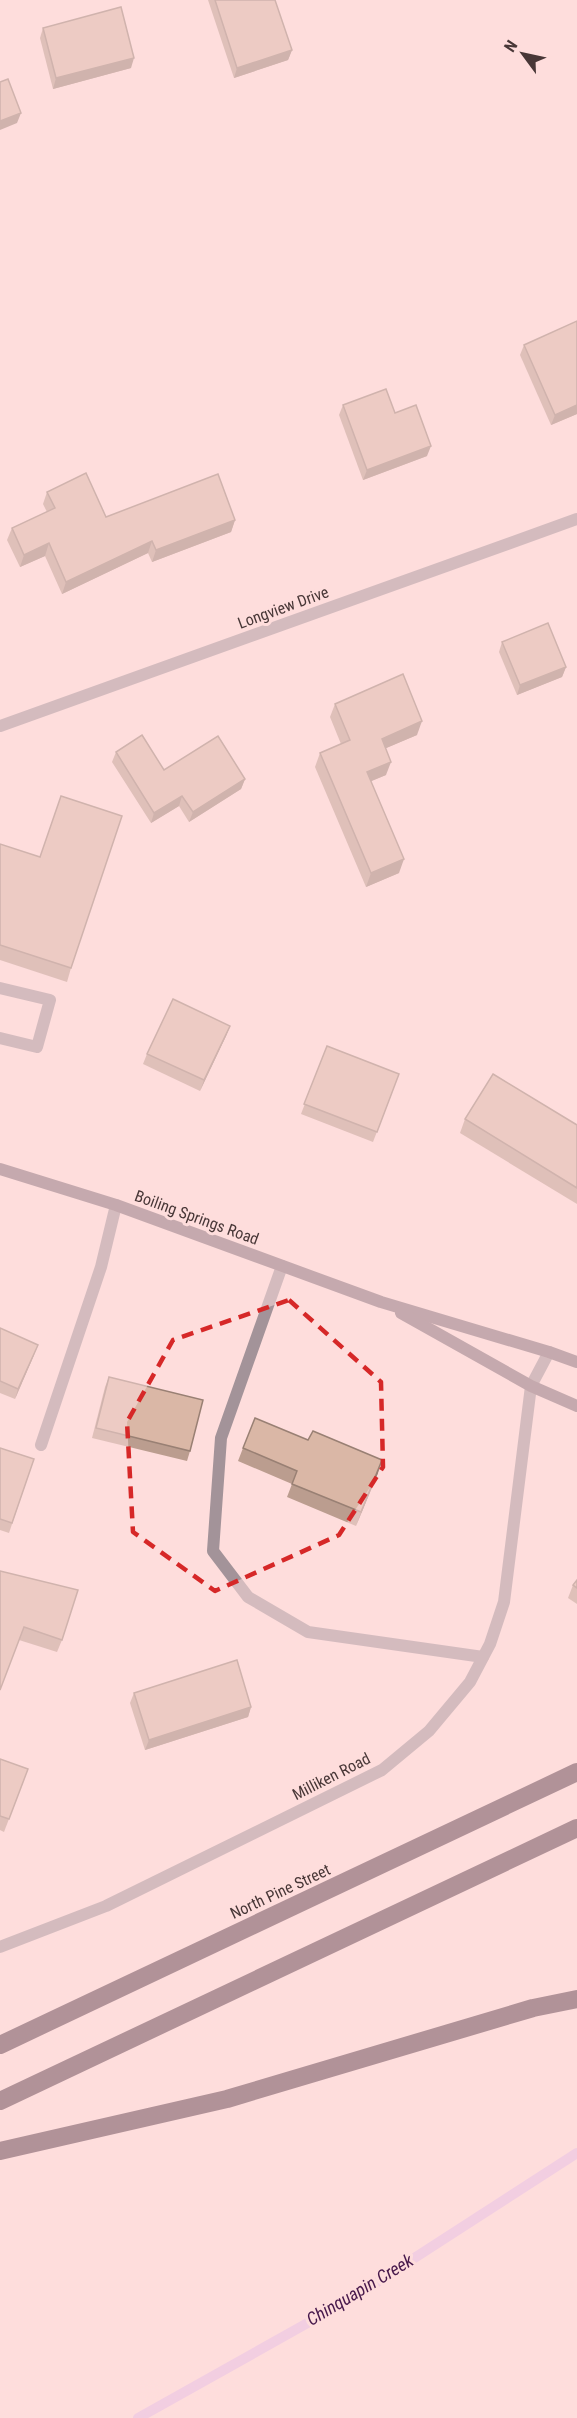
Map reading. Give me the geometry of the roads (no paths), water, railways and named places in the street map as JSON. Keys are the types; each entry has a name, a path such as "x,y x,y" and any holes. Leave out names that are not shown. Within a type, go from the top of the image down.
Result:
{"highway":[{"name":"North Pine Street","path":"0,2045 577,1772"},
{"path":"0,2101 577,1828"},
{"path":"0,2151 227,2099 533,2008 577,2000"}],"main road":[{"name":"Boiling Springs Road","path":"0,1169 116,1205 381,1302 577,1362"},
{"name":"Boiling Springs Road","path":"381,1302 531,1386 577,1406"}],"street":[{"name":"Longview Drive","path":"0,726 577,519"},
{"path":"0,988 50,1000 37,1047 0,1038"},
{"path":"42,1445 100,1267 116,1205"},
{"path":"282,1266 221,1438 213,1551 248,1596 308,1632 483,1657"},
{"name":"Milliken Road","path":"0,1947 106,1906 382,1770 429,1731 470,1682 490,1644 504,1602 531,1386 549,1352"}],"waterway":[{"name":"Chinquapin Creek","path":"138,2418 354,2297 577,2153"}]}
